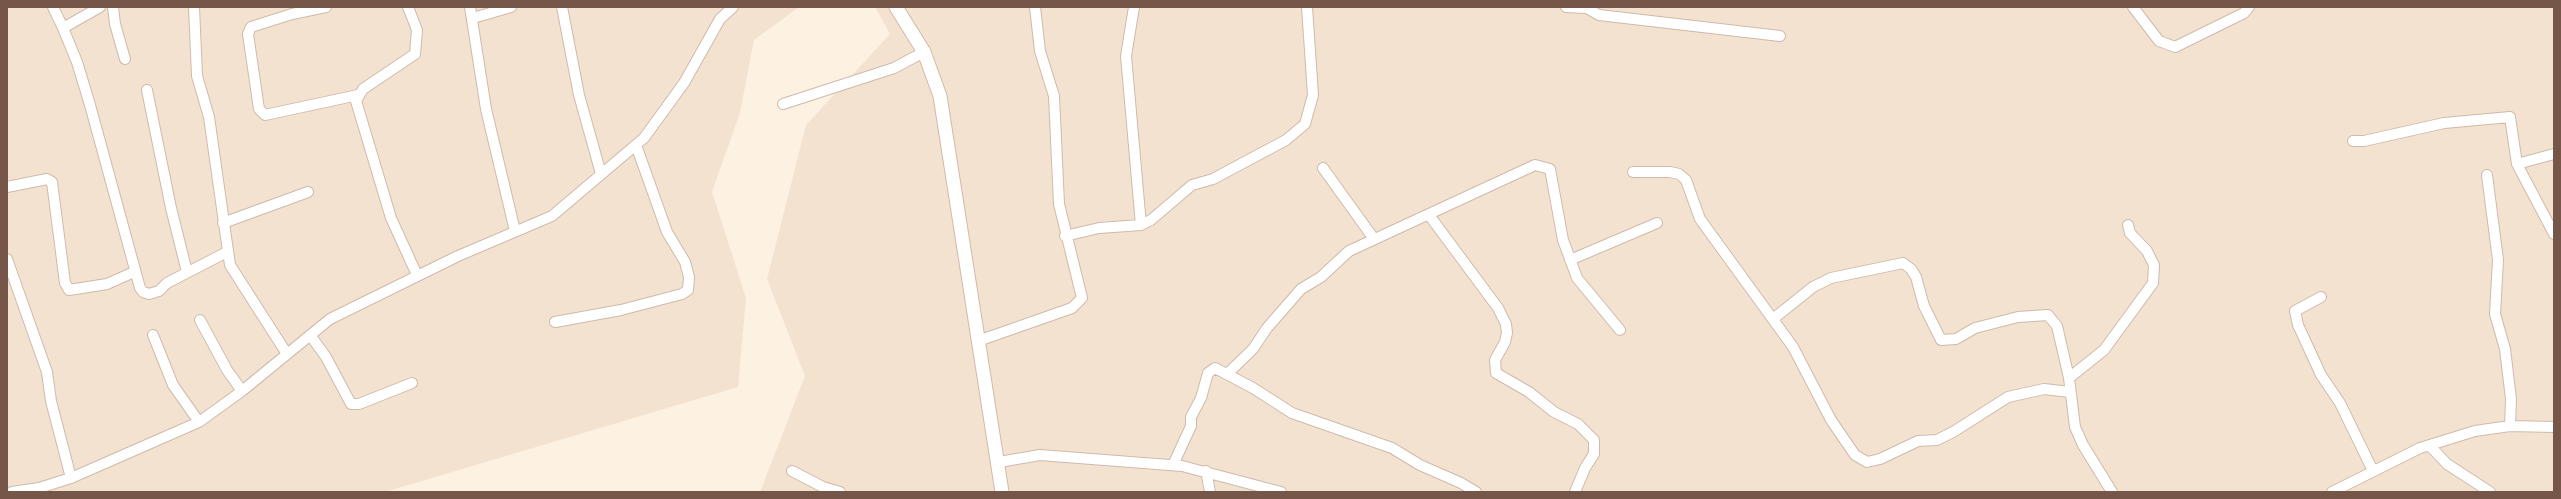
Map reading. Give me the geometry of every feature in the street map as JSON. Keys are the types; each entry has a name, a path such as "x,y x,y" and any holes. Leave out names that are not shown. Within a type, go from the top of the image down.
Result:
{"main road":[{"path":"896,7 924,52 940,96 978,341 999,462 1002,492"}],"street":[{"path":"53,7 77,62 90,105 134,272 140,288 143,292 149,294 159,291 167,283 227,252"},
{"path":"63,28 100,7"},
{"path":"113,7 115,24 125,59"},
{"path":"194,7 197,76 209,117 230,265 287,354"},
{"path":"326,7 292,14 250,27 248,34 260,109 265,115 358,95 374,81 415,54 417,30 408,7"},
{"path":"470,7 473,18 486,109 515,231"},
{"path":"473,18 511,7"},
{"path":"562,7 579,95 601,174"},
{"path":"978,341 1072,308 1082,298 1065,236 1059,204 1054,96 1040,51 1035,7"},
{"path":"1134,7 1126,56 1141,225"},
{"path":"1065,236 1099,228 1141,225 1151,220 1192,185 1213,179 1279,144 1305,124 1313,95 1307,7"},
{"path":"1566,7 1585,8 1600,15 1780,36"},
{"path":"2133,7 2159,41 2175,47 2244,13 2249,7"},
{"path":"16,492 53,485 199,422 242,391 330,319 354,305 417,275 552,216 636,145 657,122 684,83 715,27 727,9"},
{"path":"783,104 894,68 924,52"},
{"path":"147,90 171,208 187,272"},
{"path":"358,95 356,101 382,191 391,218 417,275"},
{"path":"2353,141 2364,141 2444,123 2510,117 2517,164 2554,234"},
{"path":"555,322 621,310 682,294 688,290 689,277 685,262 667,232 636,145"},
{"path":"2517,164 2554,154"},
{"path":"1227,374 1253,349 1268,328 1302,289 1321,277 1349,251 1374,238 1429,215 1535,164 1550,169 1563,240 1577,278 1620,330"},
{"path":"1323,168 1374,238"},
{"path":"1633,172 1670,172 1679,174 1686,180 1700,219 1793,348 1831,420 1855,455 1867,462 1880,460 1918,441 1937,440 1953,432 2008,397 2044,389 2070,392"},
{"path":"2487,175 2498,260 2495,314 2505,349 2511,399 2510,426"},
{"path":"7,188 47,179 52,182 65,283 69,290 106,284 134,272"},
{"path":"223,223 308,192"},
{"path":"1429,215 1498,308 1506,324 1507,333 1505,342 1495,360 1496,373 1529,392 1554,412 1578,424 1594,440 1594,454 1585,468 1575,492"},
{"path":"1570,260 1657,222"},
{"path":"2069,378 2086,367 2104,350 2153,283 2154,265 2147,251 2130,233 2128,225"},
{"path":"7,259 47,372 51,401 70,478"},
{"path":"1773,319 1813,287 1831,278 1903,263 1911,269 1916,277 1924,306 1941,340 1956,339 1975,328 2018,317 2048,315 2057,326 2069,378 2075,427 2083,445 2112,492"},
{"path":"2321,297 2296,311 2298,326 2321,375 2340,403 2373,471"},
{"path":"200,320 227,370 242,391"},
{"path":"153,335 173,385 199,422"},
{"path":"310,335 326,356 351,404 359,404 412,383"},
{"path":"1172,466 1191,426 1191,417 1200,398 1208,373 1215,368 1292,413 1392,448 1420,465 1461,483 1476,492"},
{"path":"2332,492 2420,448 2475,431 2510,426 2554,427"},
{"path":"2430,446 2447,464 2490,492"},
{"path":"999,462 1040,455 1172,466 1206,471 1281,492"},
{"path":"792,470 823,487 840,492"},
{"path":"1206,471 1210,492"},
{"path":"813,492 823,487"}],"shaded area":[{"path":"7,7 799,7 754,40 740,113 712,192 746,298 738,387 385,492 7,492"},
{"path":"875,7 2554,7 2554,492 760,492 805,376 767,279 806,125 890,34"}]}
